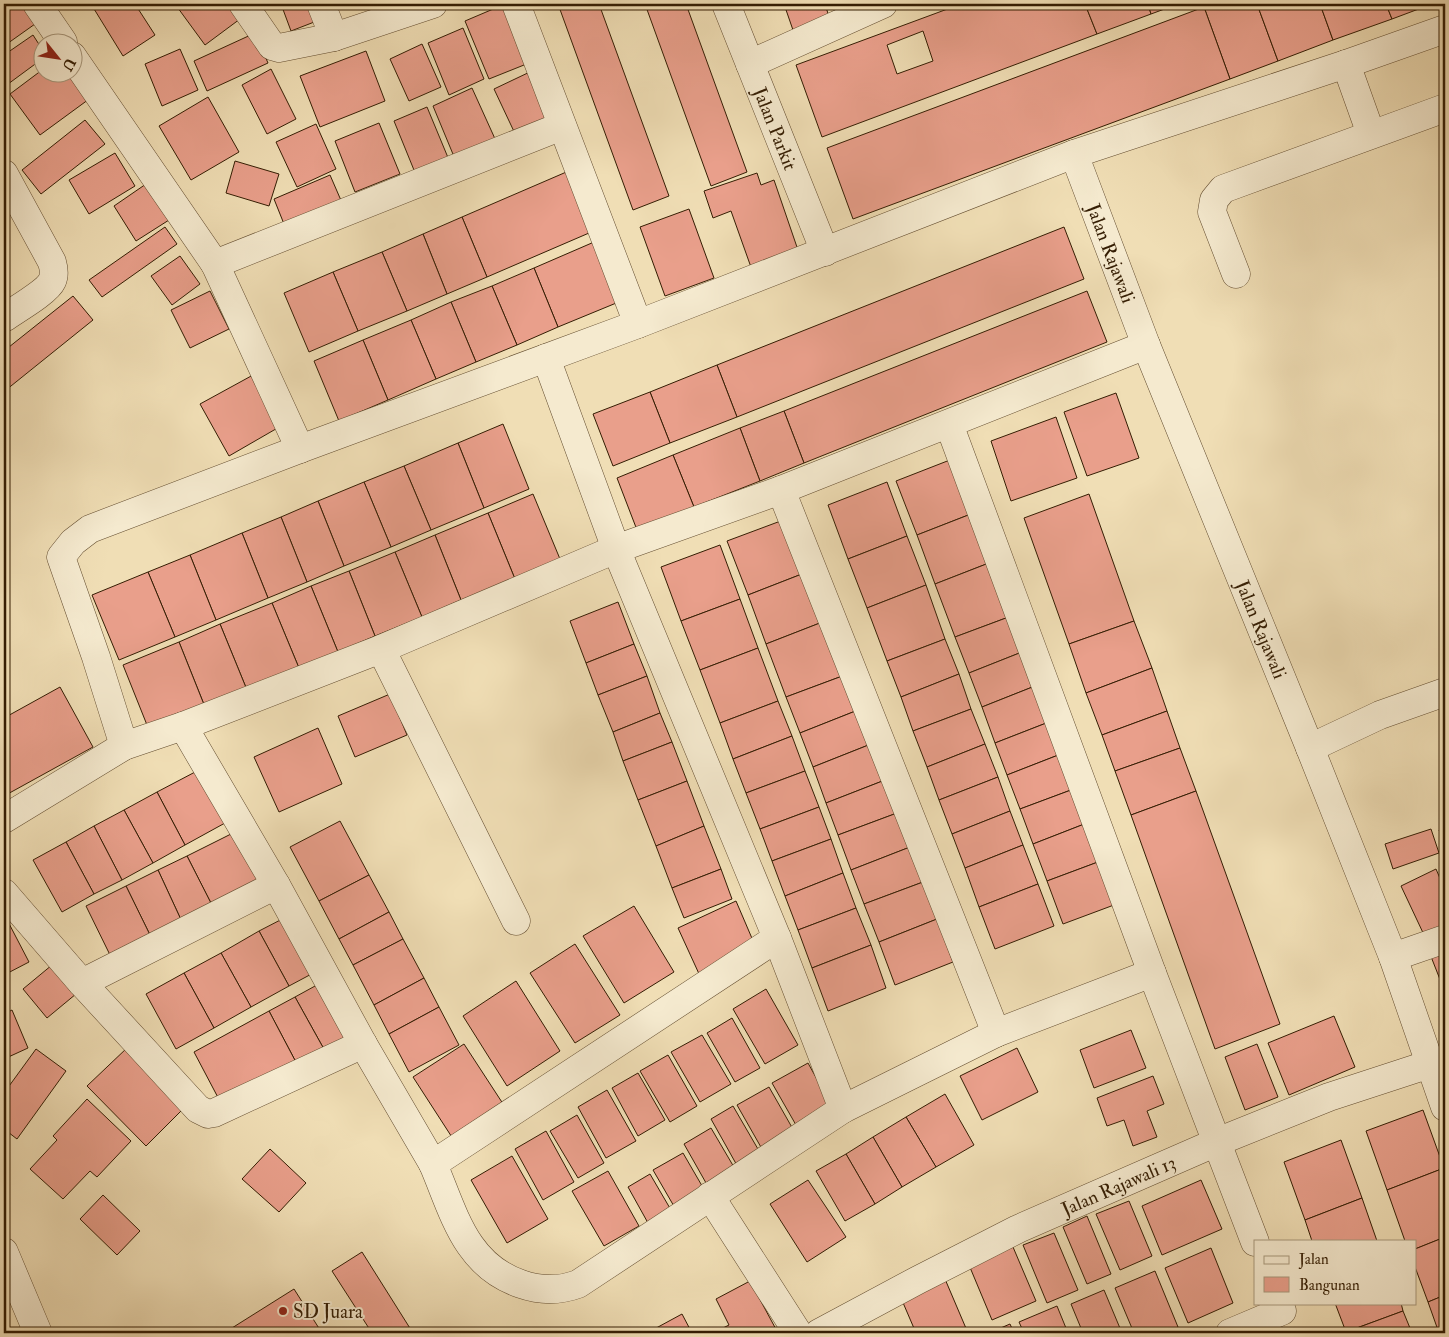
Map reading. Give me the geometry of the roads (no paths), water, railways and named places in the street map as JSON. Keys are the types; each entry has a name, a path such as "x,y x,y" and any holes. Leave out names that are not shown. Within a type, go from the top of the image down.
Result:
{"street":[{"path":"37,4 56,32"},
{"path":"243,4 275,48 334,37 433,4"},
{"path":"321,4 334,37"},
{"path":"516,4 638,324"},
{"name":"Jalan Parkit","path":"726,4 825,252"},
{"path":"750,64 883,4"},
{"path":"124,746 96,657 61,557 73,542 90,528 638,324 1074,154 1346,64 1445,28"},
{"path":"1346,64 1371,134"},
{"path":"82,71 215,264 300,449"},
{"path":"1236,274 1212,212 1214,200 1223,189 1445,108"},
{"path":"215,264 562,126"},
{"name":"Jalan Rajawali","path":"1074,154 1146,345 1310,748 1392,957 1445,1107"},
{"path":"4,174 52,262 54,272 52,282 45,290 4,318"},
{"path":"4,819 124,746 183,726 380,649 616,548 781,490 1146,345"},
{"path":"546,358 616,548 777,938 843,1109"},
{"path":"949,424 1152,973 1254,1240"},
{"path":"781,490 996,1033"},
{"path":"380,649 516,921"},
{"path":"1310,748 1380,715 1445,692"},
{"path":"183,726 276,885 433,1164 466,1240 485,1264 506,1278 529,1286 550,1290 564,1289 578,1284 843,1109 996,1033 1152,973"},
{"path":"82,983 276,885"},
{"path":"4,893 82,983 198,1109 208,1114 214,1113 364,1044"},
{"path":"433,1164 777,938"},
{"path":"1392,957 1445,939"},
{"name":"Jalan Rajawali 13","path":"819,1333 1018,1229 1217,1142 1329,1097 1430,1064"},
{"path":"710,1196 798,1333"},
{"path":"4,1252 38,1333"},
{"path":"1230,1333 1283,1316"}],"place":[{"name":"SD Juara","path":"283,1311"}]}
